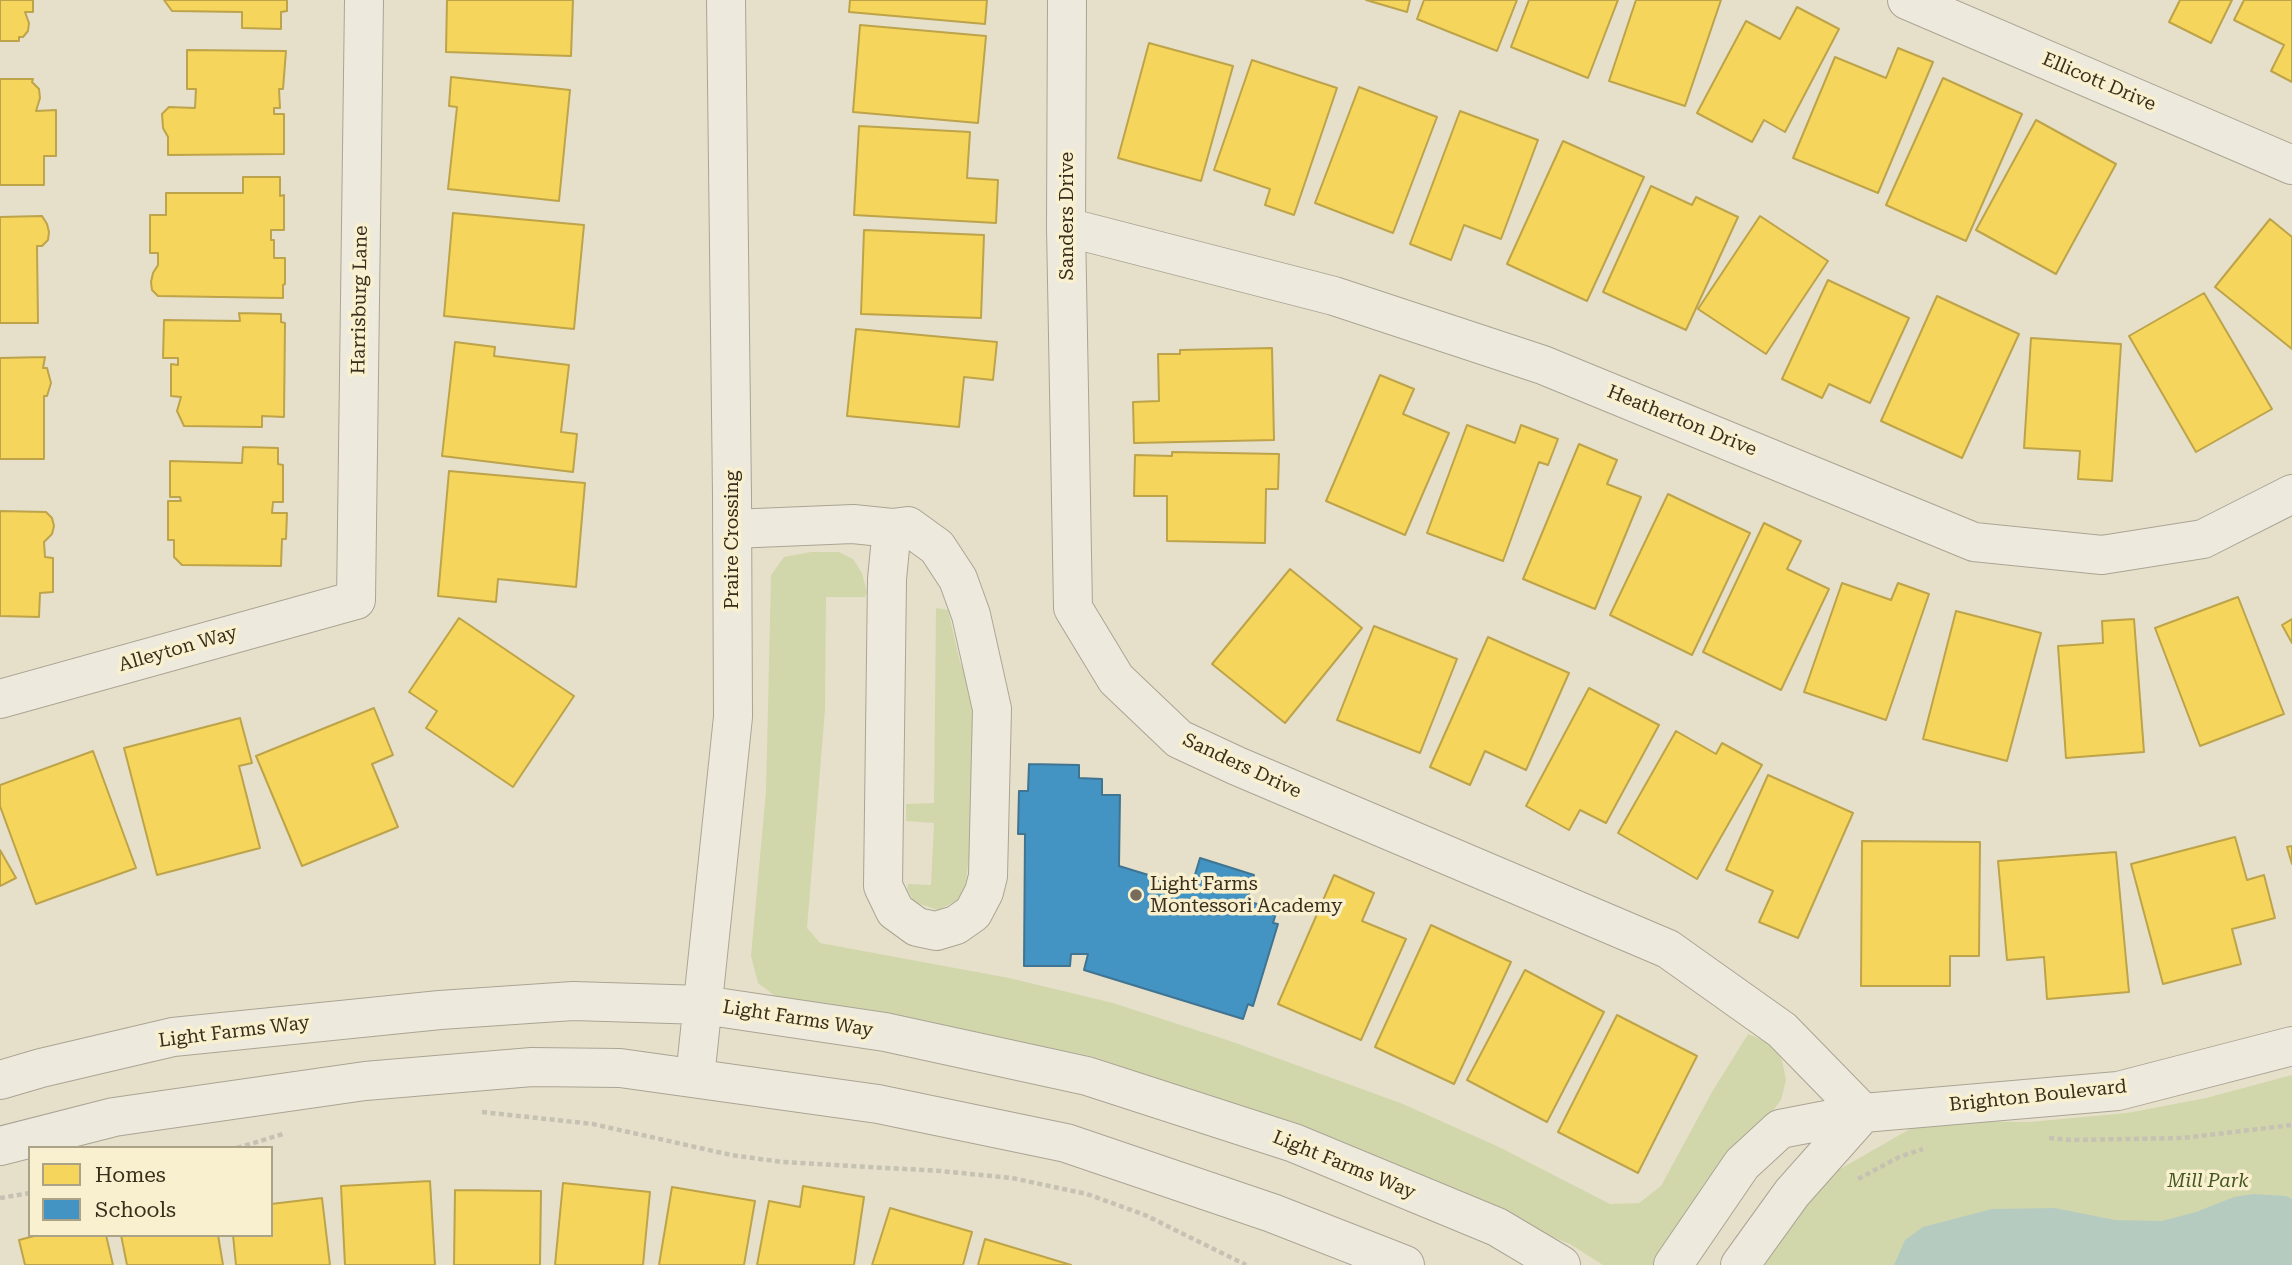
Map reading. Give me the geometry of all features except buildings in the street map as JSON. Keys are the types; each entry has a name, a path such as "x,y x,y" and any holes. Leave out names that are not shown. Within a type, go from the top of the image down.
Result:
{"street":[{"name":"Harrisburg Lane","path":"356,600 364,0"},
{"name":"Praire Crossing","path":"695,1078 733,717 726,0"},
{"name":"Sanders Drive","path":"1067,0 1066,227 1073,608 1116,679 1179,739 1250,772 1668,949 1782,1030 1863,1113"},
{"name":"Ellicott Drive","path":"1907,0 2292,165"},
{"name":"Heatherton Drive","path":"1066,227 1334,296 1543,365 1974,542 2102,555 2203,539 2292,494"},
{"path":"732,529 853,524 892,528 908,526 937,547 958,579 971,615 992,709 989,855 984,892 973,913 956,925 936,931 917,927 895,911 883,886 887,579 892,528"},
{"name":"Alleyton Way","path":"0,699 356,600"},
{"name":"Light Farms Way","path":"0,1080 173,1037 440,1010 573,1001 704,1005 885,1032 1087,1076 1294,1143 1497,1227 1561,1265"},
{"name":"Brighton Boulevard","path":"1673,1265 1742,1164 1780,1129 1863,1113 2118,1091 2292,1046"},
{"path":"0,1146 114,1117 365,1081 532,1067 620,1068 878,1104 1066,1143 1272,1213 1405,1265"},
{"path":"1740,1265 1792,1193 1863,1113"}],"path":[{"path":"472,1111 593,1124 731,1155 782,1162 1012,1178 1087,1194 1145,1215 1246,1265"},
{"path":"2046,1138 2183,1138 2292,1125"},
{"path":"244,1146 285,1134"},
{"path":"1848,1186 1899,1157 1924,1148"},
{"path":"0,1198 28,1193"}],"green space":[{"path":"811,552 839,552 853,559 862,573 867,592 865,597 826,597 825,710 807,928 820,943 1009,978 1113,1003 1233,1042 1403,1104 1499,1147 1610,1204 1639,1203 1661,1186 1712,1092 1748,1034 1772,1044 1782,1060 1786,1080 1781,1100 1657,1265 1603,1265 1570,1244 1178,1086 1091,1056 886,1016 779,999 758,983 751,956 766,791 771,575 784,557"},
{"path":"936,608 948,610 960,662 969,684 973,718 969,858 965,888 958,900 938,910 914,902 907,889 908,884 931,885 934,823 906,821 906,804 934,803"},
{"name":"Mill Park","path":"2292,1075 2292,1265 1760,1265 1833,1173 1924,1121 2029,1122 2127,1113 2206,1098"}],"shaded area":[{"path":"2253,1194 2287,1196 2292,1199 2292,1265 1894,1265 1905,1240 1923,1227 1992,1209 2055,1208 2115,1220 2162,1221 2196,1212 2234,1197"}],"place":[{"name":"Light Farms Montessori Academy","path":"1136,895"}]}
